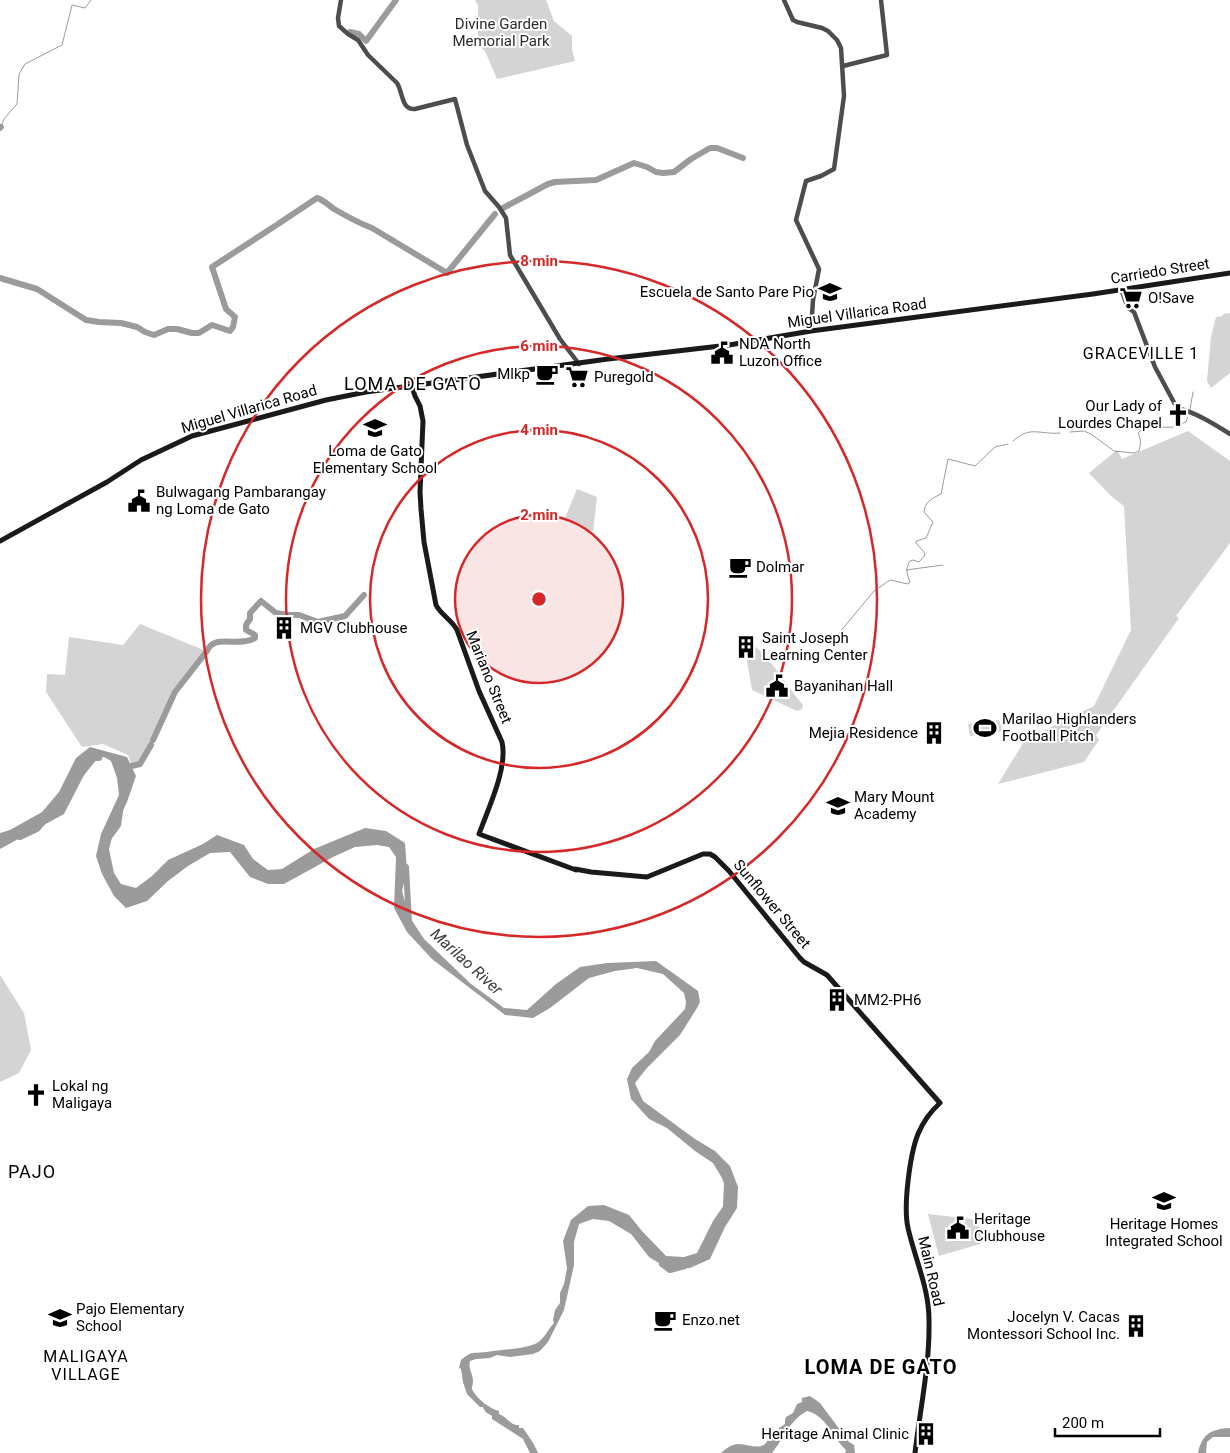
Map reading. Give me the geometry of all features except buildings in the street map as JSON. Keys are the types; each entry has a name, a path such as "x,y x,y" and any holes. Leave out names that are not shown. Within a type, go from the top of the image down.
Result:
{"main road":[{"name":"Carriedo Street","path":"1093,294 1230,272"},
{"name":"Miguel Villarica Road","path":"0,541 107,482 141,460 192,436 326,400 366,392 729,345 812,331 1093,294"},
{"name":"Mariano Street","path":"412,387 420,406 423,421 421,509 424,542 436,605 454,624 457,630 479,692 504,748 500,775 479,834"},
{"name":"Sunflower Street","path":"479,834 574,869 647,877 704,854 710,854 729,871 800,958 827,975 940,1103"},
{"name":"Main Road","path":"915,1453 927,1363 929,1321 928,1298 908,1229 906,1208 916,1139 925,1121 940,1103"}],"street":[{"path":"341,0 338,14 339,26 358,40 368,55 397,83 407,107 411,110 455,99 467,145 485,191 506,218 510,255 560,339 579,364"},
{"path":"784,0 793,20 822,28 837,40 841,48 843,66 844,96 834,169 806,181 796,220 819,269 813,300 812,331"},
{"path":"843,66 887,55 881,0"},
{"path":"1121,289 1128,308 1134,312 1155,367 1176,408 1208,421 1230,434"}],"green space":[{"name":"Divine Garden Memorial Park","path":"475,0 546,0 554,21 572,36 572,50 575,61 497,79 485,51 478,45 478,5"},
{"path":"1230,313 1230,373 1211,388 1207,381 1211,337 1216,317"},
{"path":"1188,431 1230,461 1230,543 1176,616 1179,618 1096,735 1099,740 1084,762 998,784 1025,740 1094,706 1131,630 1124,506 1111,496 1089,473 1117,450 1122,459"},
{"path":"577,489 597,497 593,532 565,518"},
{"path":"140,624 206,651 175,690 139,763 131,763 128,755 103,744 82,747 46,692 47,674 65,675 69,637 123,645"},
{"path":"743,638 768,659 803,705 802,709 797,711 752,690"},
{"name":"Marilao Highlanders Football Pitch","path":"999,720 1003,731 970,736 968,724"},
{"path":"0,975 24,1013 31,1050 19,1073 0,1082"},
{"path":"928,1214 972,1219 989,1239 980,1244 939,1256"}],"shaded area":[{"path":"90,747 127,757 136,776 114,830 109,849 114,873 121,884 136,888 152,876 168,860 203,844 217,835 244,845 253,859 268,870 282,869 314,849 365,828 386,831 405,843 407,870 402,891 409,916 424,939 471,984 504,1008 527,1010 556,984 580,967 607,963 656,961 698,991 700,1002 680,1035 646,1069 635,1083 643,1101 695,1139 715,1151 730,1166 738,1187 737,1208 725,1227 710,1259 690,1268 667,1268 649,1257 631,1234 609,1221 593,1219 579,1224 574,1242 574,1265 564,1310 548,1342 540,1351 533,1354 510,1357 497,1355 470,1361 473,1381 472,1389 474,1392 484,1403 499,1411 499,1414 514,1424 519,1425 519,1428 523,1428 538,1453 530,1453 523,1439 492,1419 492,1416 483,1407 480,1407 467,1394 461,1369 459,1368 461,1360 473,1353 518,1348 540,1341 554,1323 555,1310 560,1303 560,1293 567,1268 563,1241 571,1220 588,1206 604,1205 629,1215 666,1256 684,1257 697,1253 728,1195 722,1178 713,1163 667,1128 649,1119 631,1099 627,1079 632,1068 649,1052 655,1041 685,1009 684,993 663,974 637,968 615,971 589,978 550,1008 533,1018 505,1015 432,959 407,932 394,908 396,857 389,847 377,845 355,847 284,884 268,884 250,877 230,852 210,853 168,881 147,901 126,908 114,896 102,874 96,856 101,834 119,795 117,778 111,761 104,757 88,761 84,775 64,814 0,849 0,833 10,830 42,812 59,792 76,758"},
{"path":"810,1396 820,1403 849,1442 854,1445 855,1453 845,1453 846,1450 820,1417 807,1411 791,1425 772,1453 721,1453 727,1448 739,1444 759,1447 768,1440 777,1437 779,1428 785,1424 786,1417 793,1413 797,1404 802,1402 802,1398"},
{"path":"1230,1428 1230,1437 1213,1437 1207,1442 1206,1453 1198,1453 1202,1441 1208,1434 1213,1431"}],"waterway":[{"path":"1,127 4,119 17,104 19,74 25,64 62,45 72,5 85,8 91,0"},
{"path":"350,32 359,34 366,41 396,0"},
{"path":"503,208 548,184 596,180 634,163 656,172 674,172 710,148 717,148 743,158"},
{"path":"278,224 317,198 447,273 495,214"},
{"path":"0,278 37,289 86,320 121,323 137,327 154,335 168,329 199,333 212,325 230,331 235,317 226,309 212,267 275,226"},
{"path":"1190,409 1193,392"},
{"path":"1070,432 1084,431 1114,451 1134,453 1139,451 1140,437 1138,433 1144,428 1173,427 1186,422 1188,416"},
{"path":"1013,441 1019,436 1030,432 1060,433"},
{"path":"830,641 834,639 874,591 890,580 908,584 910,582 907,572 910,561 919,562 925,555 916,541 926,538 933,522 924,512 925,508 930,500 941,494 948,459 975,466 995,447 1008,444"},
{"path":"906,570 943,565"},
{"path":"153,740 175,692 210,646 215,643 241,642 255,638 255,635 246,630 246,625 250,619 250,613 261,601 276,613 299,615 318,622 345,616 364,595"},
{"path":"123,768 140,764 151,745"},
{"name":"Marilao River","path":"81,774 94,758 99,758"},
{"name":"Marilao River","path":"110,836 118,825 120,812"},
{"name":"Marilao River","path":"20,837 37,829 44,821"},
{"name":"Marilao River","path":"406,867 409,922"},
{"name":"Marilao River","path":"726,1206 727,1183"},
{"name":"Marilao River","path":"662,1264 670,1270 685,1266"}],"place":[{"name":"Escuela de Santo Pare Pio","path":"830,292"},
{"name":"O!Save","path":"1131,298"},
{"name":"NDA North Luzon Office","path":"722,353"},
{"name":"Mlkp","path":"547,374"},
{"name":"Puregold","path":"577,377"},
{"name":"Our Lady of Lourdes Chapel","path":"1178,415"},
{"name":"Loma de Gato Elementary School","path":"375,428"},
{"name":"Bulwagang Pambarangay ng Loma de Gato","path":"139,501"},
{"name":"Dolmar","path":"740,567"},
{"name":"MGV Clubhouse","path":"284,628"},
{"name":"Saint Joseph Learning Center","path":"746,647"},
{"name":"Bayanihan Hall","path":"777,686"},
{"name":"Marilao Highlanders Football Pitch","path":"985,728"},
{"name":"Mejia Residence","path":"934,733"},
{"name":"Mary Mount Academy","path":"838,806"},
{"name":"MM2-PH6","path":"837,1000"},
{"name":"Lokal ng Maligaya","path":"36,1095"},
{"name":"Heritage Homes Integrated School","path":"1164,1201"},
{"name":"Heritage Clubhouse","path":"958,1228"},
{"name":"Pajo Elementary School","path":"60,1318"},
{"name":"Enzo.net","path":"665,1320"},
{"name":"Jocelyn V. Cacas Montessori School Inc.","path":"1136,1326"},
{"name":"Heritage Animal Clinic","path":"926,1434"}],"district":[{"name":"GRACEVILLE 1","path":"1141,353"},
{"name":"LOMA DE GATO","path":"413,384"},
{"name":"PAJO","path":"32,1172"},
{"name":"MALIGAYA VILLAGE","path":"86,1365"},
{"name":"LOMA DE GATO","path":"881,1367"}]}
